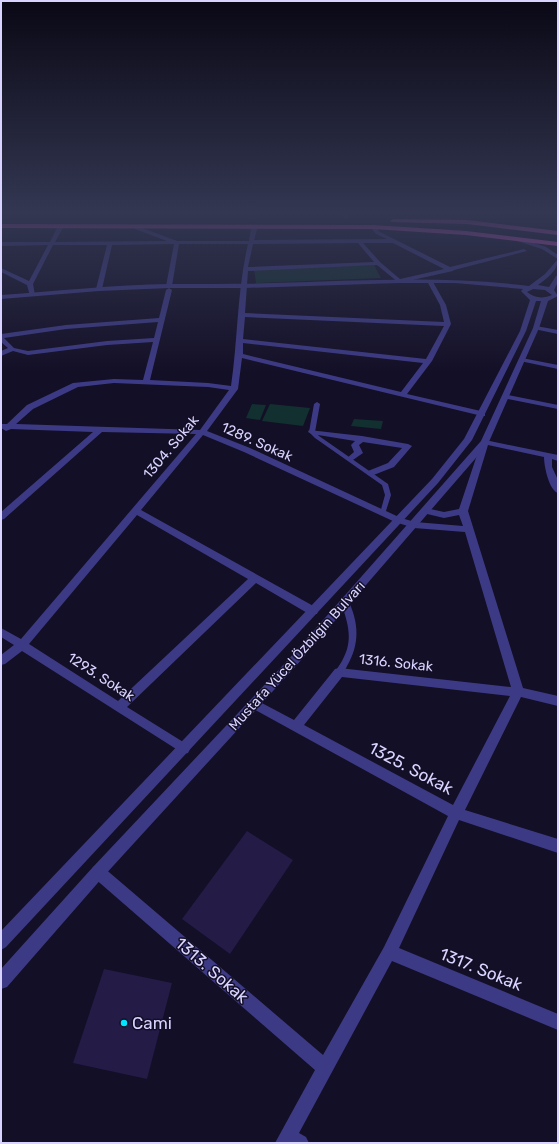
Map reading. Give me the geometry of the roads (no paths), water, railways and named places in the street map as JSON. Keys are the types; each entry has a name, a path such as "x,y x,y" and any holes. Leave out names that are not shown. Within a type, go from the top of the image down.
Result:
{"street":[{"path":"32,295 30,284 40,266"},
{"path":"99,289 104,266"},
{"path":"146,382 162,320 173,266"},
{"path":"245,269 303,266"},
{"path":"382,266 399,281"},
{"path":"444,266 451,270"},
{"path":"399,281 462,266"},
{"path":"529,292 554,266"},
{"name":"1304. Sokak","path":"1,661 22,645 202,432 234,389 239,355 245,269"},
{"path":"1,270 30,284"},
{"name":"Mustafa Yücel Özbilgin Bulvarı","path":"1,981 98,872 254,704 346,602 485,442 536,328 553,296 558,279"},
{"path":"244,288 399,281 454,281 553,296"},
{"path":"403,394 428,361 448,324 443,305 431,283"},
{"path":"1,298 99,289 244,288 431,283 483,286 529,292 541,287 553,296"},
{"path":"1,302 169,288"},
{"name":"Mustafa Yücel Özbilgin Bulvarı","path":"1,942 435,481 468,440 482,414 523,331 533,303 529,292"},
{"path":"242,315 448,324"},
{"path":"1,337 66,328 162,320"},
{"path":"536,328 558,332"},
{"path":"1,337 12,349 28,353 107,343 156,340"},
{"path":"240,341 428,361"},
{"path":"1,354 12,349"},
{"path":"239,355 482,414"},
{"path":"522,360 558,367"},
{"path":"4,429 30,407 76,385 114,381 201,384 234,389"},
{"path":"506,396 558,407"},
{"name":"1289. Sokak","path":"4,429 202,432 247,450 398,520 414,525 468,529"},
{"path":"2,516 100,430"},
{"path":"312,432 362,438 408,446 391,465 371,473"},
{"path":"350,458 359,453 355,445 362,438"},
{"path":"291,1141 325,1068 389,952 456,813 518,692 463,510 485,442 558,458"},
{"path":"548,456 548,467 558,490"},
{"path":"426,511 444,515 463,510"},
{"path":"136,511 314,611"},
{"path":"119,707 255,578"},
{"name":"1293. Sokak","path":"1,632 184,749"},
{"name":"1316. Sokak","path":"296,726 339,672 518,692 558,701"},
{"name":"1325. Sokak","path":"254,704 456,813 558,846"},
{"name":"1313. Sokak","path":"98,872 325,1068"},
{"name":"1317. Sokak","path":"389,952 558,1022"}],"lane":[{"path":"317,404 312,432 385,484 388,495 383,513"},
{"path":"339,672 344,667 354,635 346,602"}],"place":[{"name":"Cami","path":"124,1023"}]}
